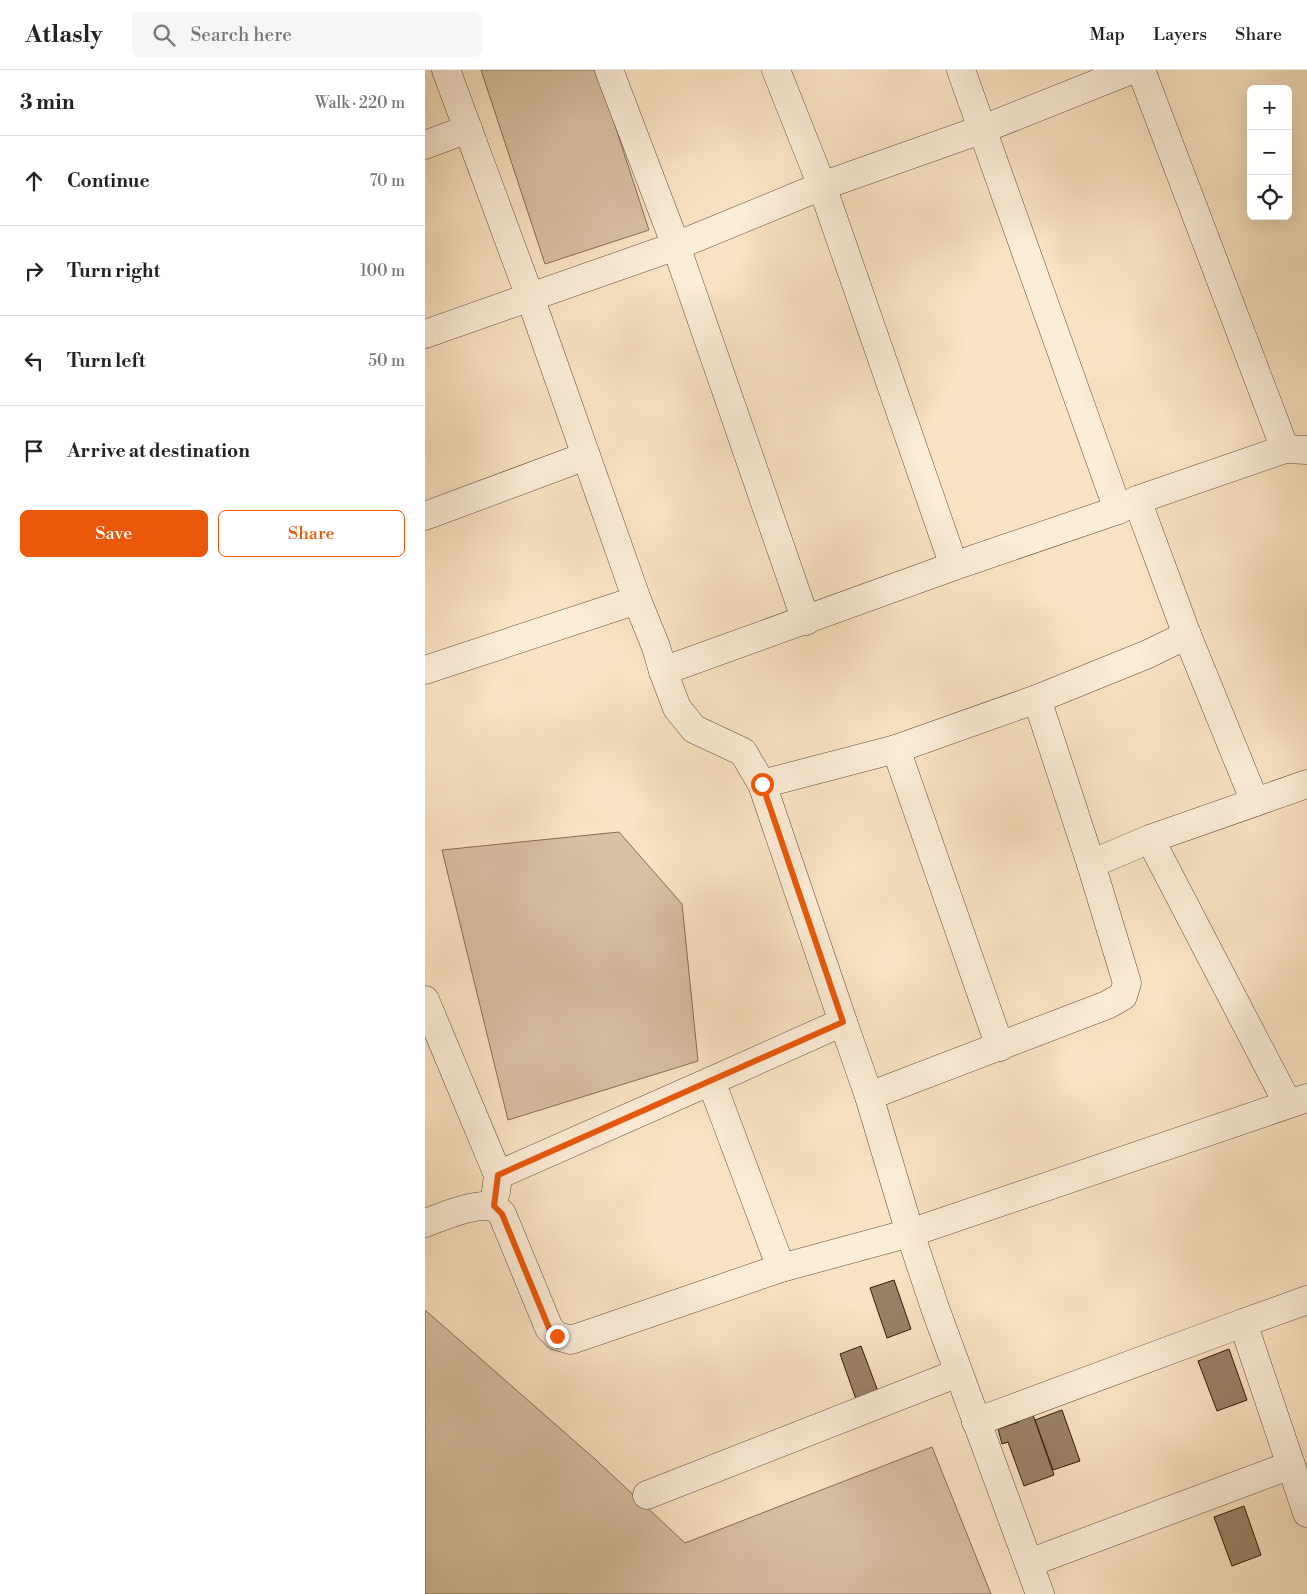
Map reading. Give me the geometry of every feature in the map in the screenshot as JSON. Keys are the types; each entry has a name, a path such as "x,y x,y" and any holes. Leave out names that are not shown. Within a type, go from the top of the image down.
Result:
{"street":[{"path":"446,70 530,297 677,708 694,729 743,752 762,784 869,1096 910,1233 958,1373 1040,1594"},
{"path":"609,70 676,246 806,621"},
{"path":"776,70 821,186 954,566"},
{"path":"961,70 1128,505 1187,635 1255,802"},
{"path":"425,334 676,246 821,186 983,129 1131,70"},
{"path":"663,671 1128,505 1296,450 1141,70"},
{"path":"425,145 468,130"},
{"path":"425,516 586,456"},
{"path":"425,670 637,600"},
{"path":"762,784 896,749 1037,699 1148,654 1187,635"},
{"path":"869,1096 1107,1005 1123,996 1127,982 1037,699"},
{"path":"896,749 1000,1047"},
{"path":"1091,864 1150,839 1307,784"},
{"path":"425,1223 465,1209 484,1205 494,1206 502,1214 549,1328 557,1336 571,1340 781,1268 910,1233 1297,1101 1150,839"},
{"path":"425,1000 498,1175 494,1206"},
{"path":"498,1175 843,1022"},
{"path":"711,1081 781,1268"},
{"path":"976,1422 1307,1300"},
{"path":"1243,1323 1307,1513"},
{"path":"647,1495 958,1373"},
{"path":"1029,1563 1291,1465"}],"shaded area":[{"path":"481,70 597,70 649,230 545,264"},
{"path":"619,832 682,904 698,1061 508,1120 442,850"},
{"path":"425,1310 596,1460 685,1543 932,1447 991,1594 425,1594"}],"building":[{"path":"894,1280 911,1329 887,1338 870,1288"},
{"path":"861,1346 879,1394 857,1402 840,1354"},
{"path":"1229,1349 1247,1400 1217,1411 1198,1361"},
{"path":"1062,1410 1080,1461 1053,1470 1035,1420"},
{"path":"1032,1412 1054,1475 1024,1486 1008,1442 1002,1444 998,1429 1019,1422 1017,1417"},
{"path":"1244,1506 1261,1555 1232,1566 1214,1517"}],"route":[{"path":"557,1336 549,1328 502,1214 494,1206 498,1175 843,1022 762,784"}]}
